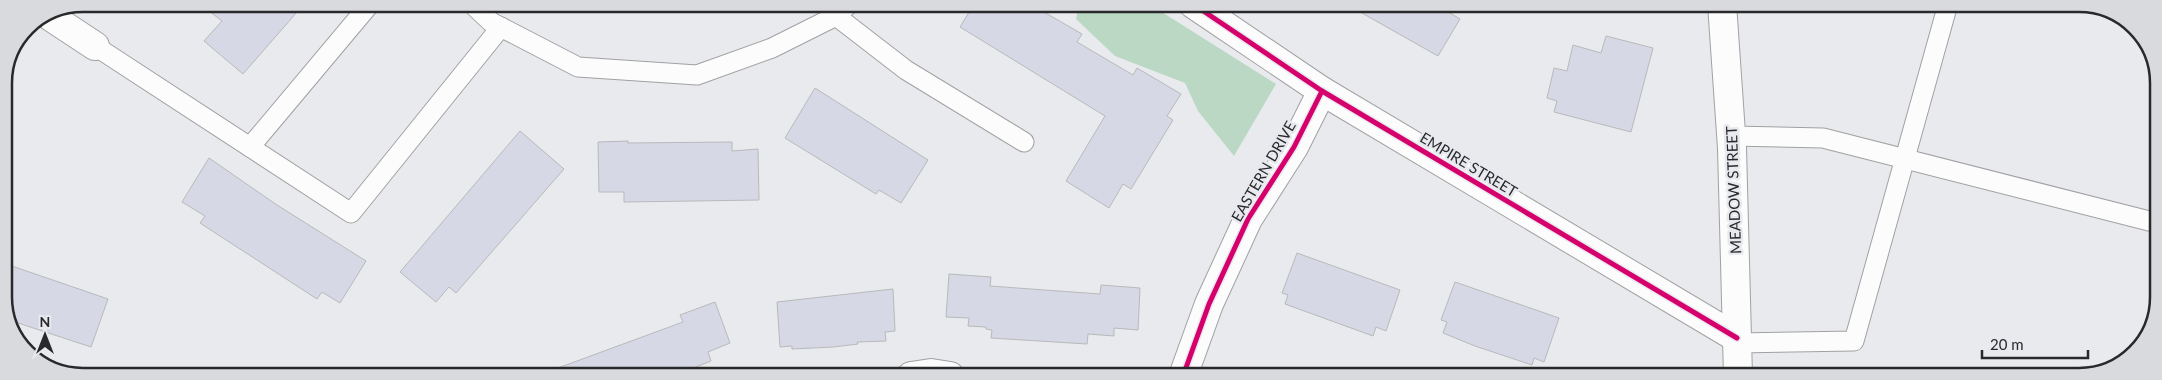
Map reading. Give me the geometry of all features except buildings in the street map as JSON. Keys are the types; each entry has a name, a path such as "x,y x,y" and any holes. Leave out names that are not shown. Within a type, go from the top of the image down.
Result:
{"street":[{"name":"EMPIRE STREET","path":"1206,13 1322,91 1737,341"},
{"name":"MEADOW STREET","path":"1723,13 1731,136 1738,368"},
{"path":"54,19 96,46"},
{"name":"EASTERN DRIVE","path":"1186,368 1209,304 1248,219 1294,147 1322,91"}],"lane":[{"path":"250,147 362,13"},
{"path":"482,13 491,22 578,67 697,75 772,48 837,13"},
{"path":"846,13 906,70 1024,142"},
{"path":"1737,341 1854,341 1946,13"},
{"path":"96,46 351,213 501,27"},
{"path":"1731,136 1823,138 2150,221"}],"green space":[{"path":"1077,13 1163,13 1276,84 1234,156 1198,111 1185,83 1115,56 1076,19"}],"cycle path":[{"path":"1206,13 1322,91 1737,338"},
{"path":"1186,368 1209,304 1248,219 1294,147 1322,91"}]}
